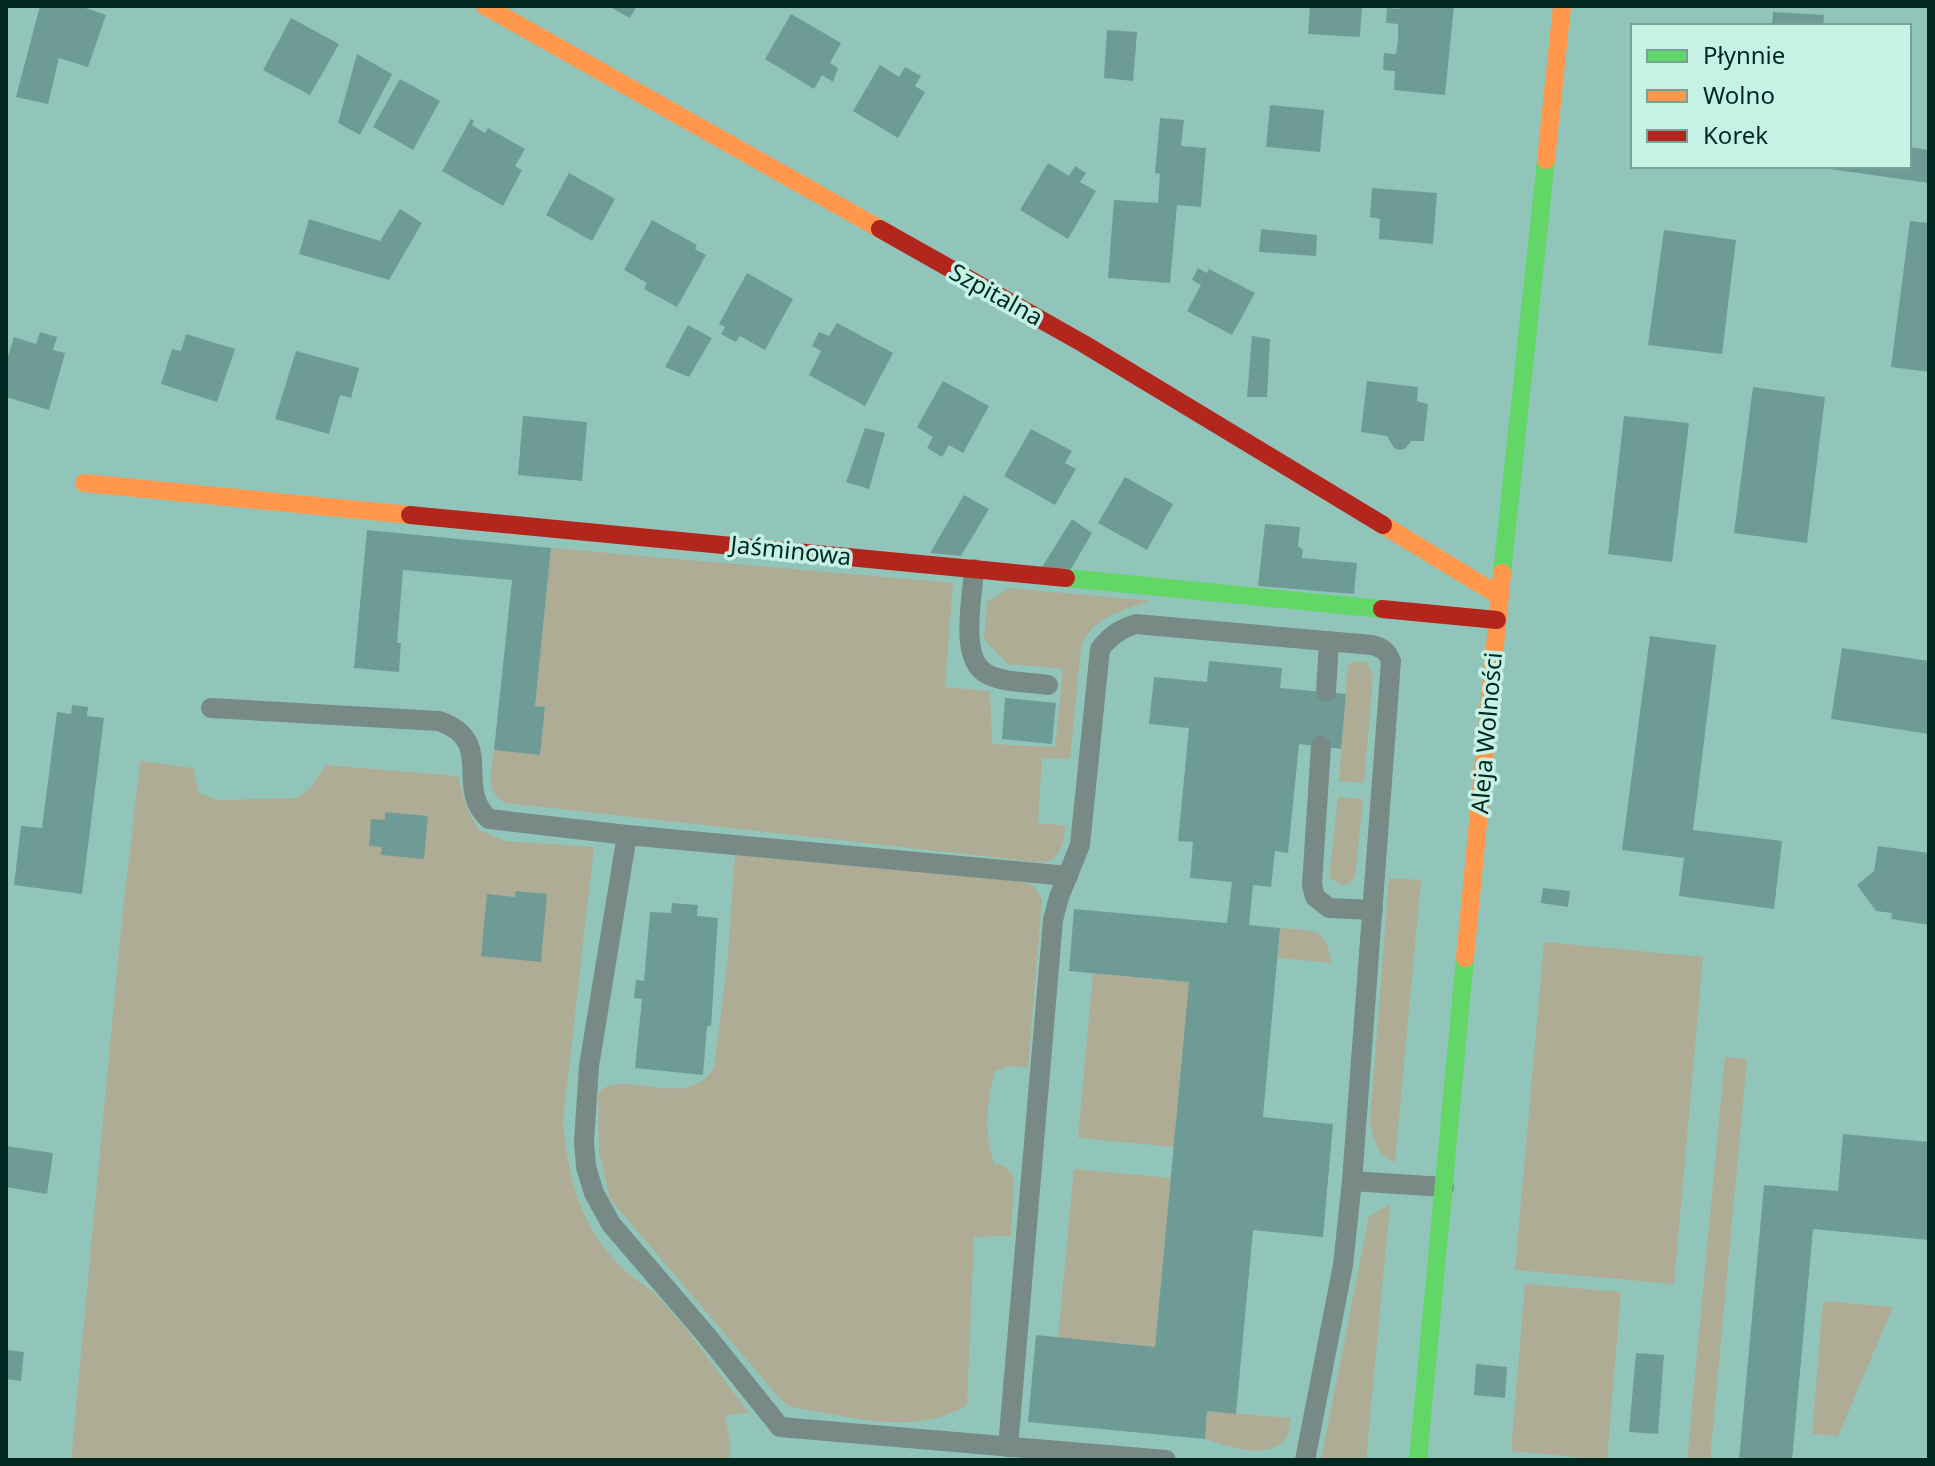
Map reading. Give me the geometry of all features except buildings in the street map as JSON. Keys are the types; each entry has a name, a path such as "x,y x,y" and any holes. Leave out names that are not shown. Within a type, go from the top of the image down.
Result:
{"street":[{"name":"Szpitalna","path":"485,6 1084,344 1500,596"},
{"name":"Aleja Wolności","path":"1418,1460 1497,620 1562,6"},
{"name":"Jaśminowa","path":"84,483 1497,620"}],"lane":[{"path":"974,569 970,633 974,663 984,673 997,678 1048,685"},
{"path":"1008,1447 1053,920 1080,845 1100,649 1123,628 1136,624 1382,647 1391,661 1343,1265 1305,1460"},
{"path":"1326,692 1329,641"},
{"path":"211,708 439,721 456,727 465,737 472,754 475,801 489,819 627,835 1068,876"},
{"path":"1321,746 1313,869 1315,897 1329,908 1373,910"},
{"path":"627,835 589,1066 584,1142 586,1167 600,1208 780,1427 1166,1460"},
{"path":"1352,1181 1444,1187"}],"shaded area":[{"path":"551,548 953,583 945,687 990,691 992,744 1055,747 1063,669 1008,664 984,639 987,602 1010,588 1152,601 1120,611 1100,622 1081,647 1070,759 1042,758 1038,823 1066,826 1058,853 1044,863 505,803 494,793 492,786 494,750 540,754 545,708 535,706"},
{"path":"1367,662 1373,677 1364,783 1339,781 1347,670 1349,664"},
{"path":"140,761 193,768 199,793 218,800 297,798 310,788 326,765 458,776 466,806 479,830 505,841 594,847 563,1121 573,1183 587,1219 609,1253 670,1310 749,1413 725,1415 730,1460 71,1460 120,939"},
{"path":"1338,797 1363,799 1355,877 1341,885 1330,878"},
{"path":"735,855 1021,882 1035,888 1042,901 1028,1068 1011,1066 995,1071 988,1106 991,1154 995,1164 1005,1166 1014,1177 1011,1236 974,1237 967,1405 946,1415 903,1423 880,1422 791,1407 781,1400 610,1199 599,1152 598,1094 607,1086 620,1084 669,1089 686,1087 701,1081 714,1068 727,967"},
{"path":"1389,878 1421,880 1395,1162 1380,1152 1370,1123"},
{"path":"1280,928 1309,931 1321,936 1332,963 1278,958"},
{"path":"1544,942 1703,957 1674,1284 1515,1270"},
{"path":"1093,973 1189,982 1174,1147 1078,1138"},
{"path":"1725,1057 1747,1059 1710,1460 1687,1460"},
{"path":"1074,1169 1171,1178 1155,1347 1058,1338"},
{"path":"1390,1204 1366,1460 1321,1460 1369,1216"},
{"path":"1525,1284 1621,1292 1607,1460 1511,1451"},
{"path":"1823,1301 1893,1307 1838,1436 1812,1434"},
{"path":"1207,1411 1291,1418 1282,1443 1274,1448 1254,1451 1205,1439"}],"traffic: fast":[{"path":"1502,573 1546,160"},
{"path":"1066,578 1382,609"},
{"path":"1418,1460 1465,958"}],"traffic: slow":[{"path":"485,6 880,229"},
{"path":"1546,160 1562,6"},
{"path":"84,483 410,515"},
{"path":"1383,525 1500,596"},
{"path":"1465,958 1502,573"}],"traffic: jam":[{"path":"880,229 1084,344 1383,525"},
{"path":"410,515 1066,578"},
{"path":"1382,609 1497,620"}]}
